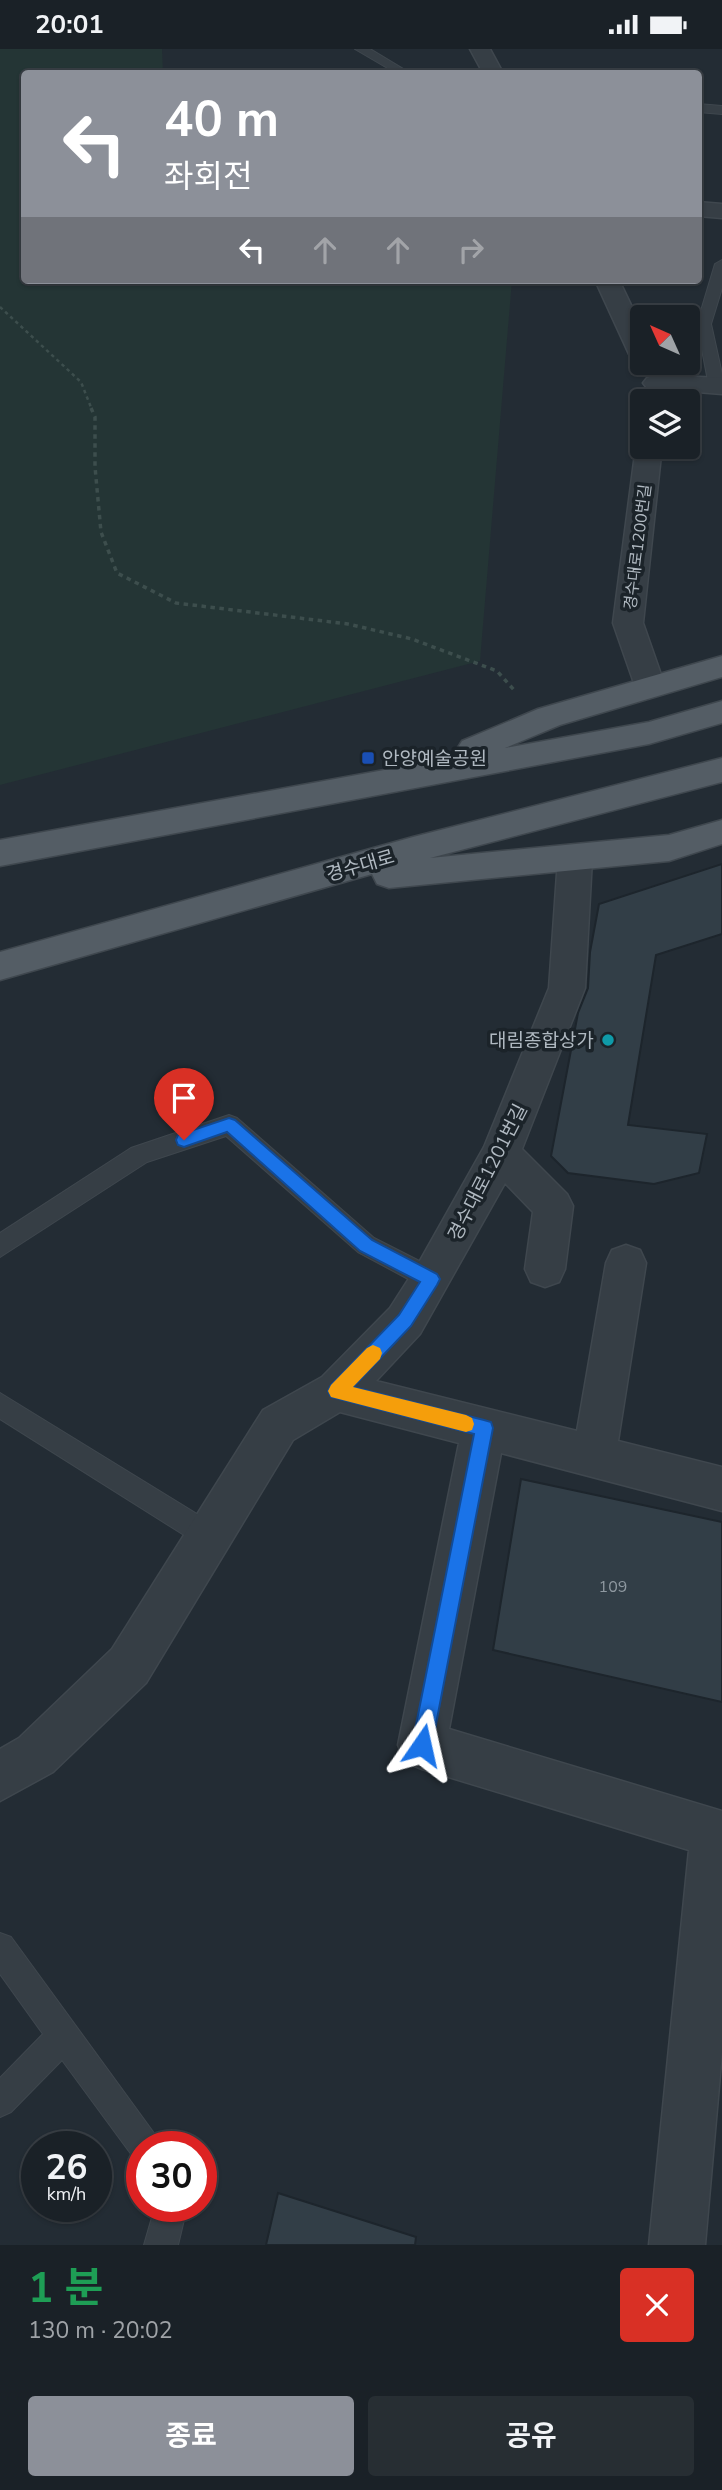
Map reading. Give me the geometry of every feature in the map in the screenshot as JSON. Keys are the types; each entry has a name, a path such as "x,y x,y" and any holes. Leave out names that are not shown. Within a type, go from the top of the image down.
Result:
{"main road":[{"path":"406,777 540,720 722,666"},
{"path":"0,853 649,733 722,712"},
{"name":"경수대로","path":"0,966 293,884 722,770"},
{"path":"293,884 669,848 722,832"}],"street":[{"path":"480,49 491,70"},
{"path":"702,209 722,211"},
{"path":"609,284 630,329"},
{"path":"652,382 720,386"},
{"name":"경수대로1200번길","path":"647,459 628,623 650,686"},
{"name":"경수대로1201번길","path":"0,1777 36,1755 129,1666 278,1425 337,1391 405,1321 501,1153 567,988 575,859"},
{"path":"501,1153 554,1206 545,1269"},
{"path":"594,1457 626,1263"},
{"path":"337,1391 722,1489"},
{"path":"484,1428 422,1745 716,1833 677,2245"}],"lane":[{"path":"361,49 399,70"},
{"path":"702,108 722,110"},
{"path":"720,386 704,324 722,264"},
{"path":"0,1246 139,1155 229,1125 366,1245 431,1279"},
{"path":"0,1405 209,1536"},
{"path":"0,1948 133,2131"},
{"path":"0,2101 63,2036"},
{"path":"161,2245 167,2222"}],"path":[{"path":"0,307 81,382 95,417 95,467 100,533 117,573 176,603 348,624 412,639 497,671 540,720"}],"shaded area":[{"path":"0,49 162,49 163,70 21,70 21,284 512,284 480,661 0,785"}],"building":[{"name":"대림종합상가","path":"722,864 722,934 656,955 628,1125 707,1134 699,1173 654,1184 568,1173 551,1156 578,1013 588,988 590,952 599,904"},
{"path":"521,1479 722,1522 722,1702 493,1650"},
{"path":"278,2193 416,2237 415,2245 266,2245"}],"slow traffic":[{"path":"373,1353 337,1391 466,1424"}],"place":[{"name":"안양예술공원","path":"368,758"},
{"name":"대림종합상가","path":"608,1040"}],"route":[{"path":"184,1140 229,1125 366,1245 431,1279 405,1321 337,1391 484,1428 422,1745"}]}
